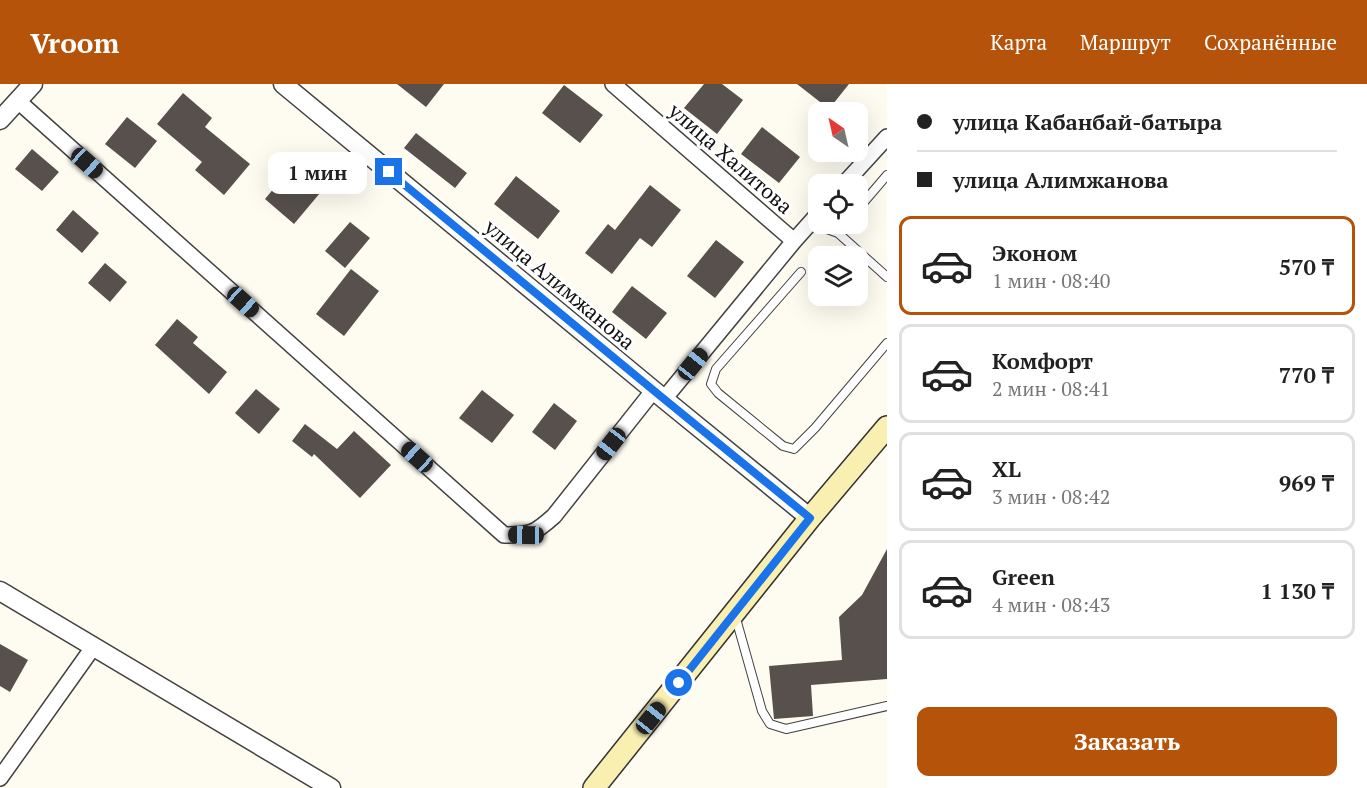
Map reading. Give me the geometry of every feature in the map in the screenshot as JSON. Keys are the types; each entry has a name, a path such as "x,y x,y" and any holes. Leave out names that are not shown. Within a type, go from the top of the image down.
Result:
{"main road":[{"path":"594,788 810,518 887,427"}],"street":[{"path":"0,120 33,84"},
{"name":"улица Алимжанова","path":"283,84 810,518"},
{"name":"улица Халитова","path":"613,84 794,241"},
{"path":"18,101 504,535 526,535 540,529 554,516 808,226"},
{"path":"853,174 887,137"},
{"path":"0,591 332,788"},
{"path":"0,778 94,646"}],"lane":[{"path":"868,197 887,175"},
{"path":"839,234 887,277"},
{"path":"801,273 716,369 711,384 718,393 783,446 794,449 815,428 887,343"},
{"path":"735,614 762,711 770,724 786,729 887,706"}],"building":[{"path":"397,84 444,84 426,107"},
{"path":"704,84 722,84 743,100 717,134 684,108"},
{"path":"797,84 849,84 835,102 820,102"},
{"path":"564,85 603,115 580,143 542,113"},
{"path":"183,93 212,118 205,127 250,164 224,195 195,170 202,162 157,124"},
{"path":"127,117 157,141 135,168 105,144"},
{"path":"762,127 800,157 779,183 741,154"},
{"path":"416,133 467,173 455,188 404,148"},
{"path":"32,149 59,172 42,191 15,169"},
{"path":"291,168 320,193 294,224 265,199"},
{"path":"516,176 560,211 538,239 494,204"},
{"path":"650,185 681,210 652,247 640,238 612,274 585,253 608,224 615,230"},
{"path":"73,210 99,233 82,253 56,230"},
{"path":"350,222 370,238 345,268 325,251"},
{"path":"716,240 744,262 715,298 687,276"},
{"path":"105,263 127,282 110,302 88,283"},
{"path":"351,269 379,291 344,336 316,314"},
{"path":"632,286 667,313 646,339 612,312"},
{"path":"177,319 198,337 193,343 227,372 209,394 155,345"},
{"path":"256,389 280,409 259,434 235,413"},
{"path":"482,390 514,415 492,443 459,418"},
{"path":"554,403 577,421 555,450 532,432"},
{"path":"305,424 337,449 354,431 391,465 360,498 314,454 312,457 292,441"},
{"path":"887,549 887,679 811,685 813,716 774,719 769,666 842,660 839,617 862,595"},
{"path":"0,644 28,660 10,692 0,686"}],"route":[{"path":"389,172 810,518 679,683"}]}
